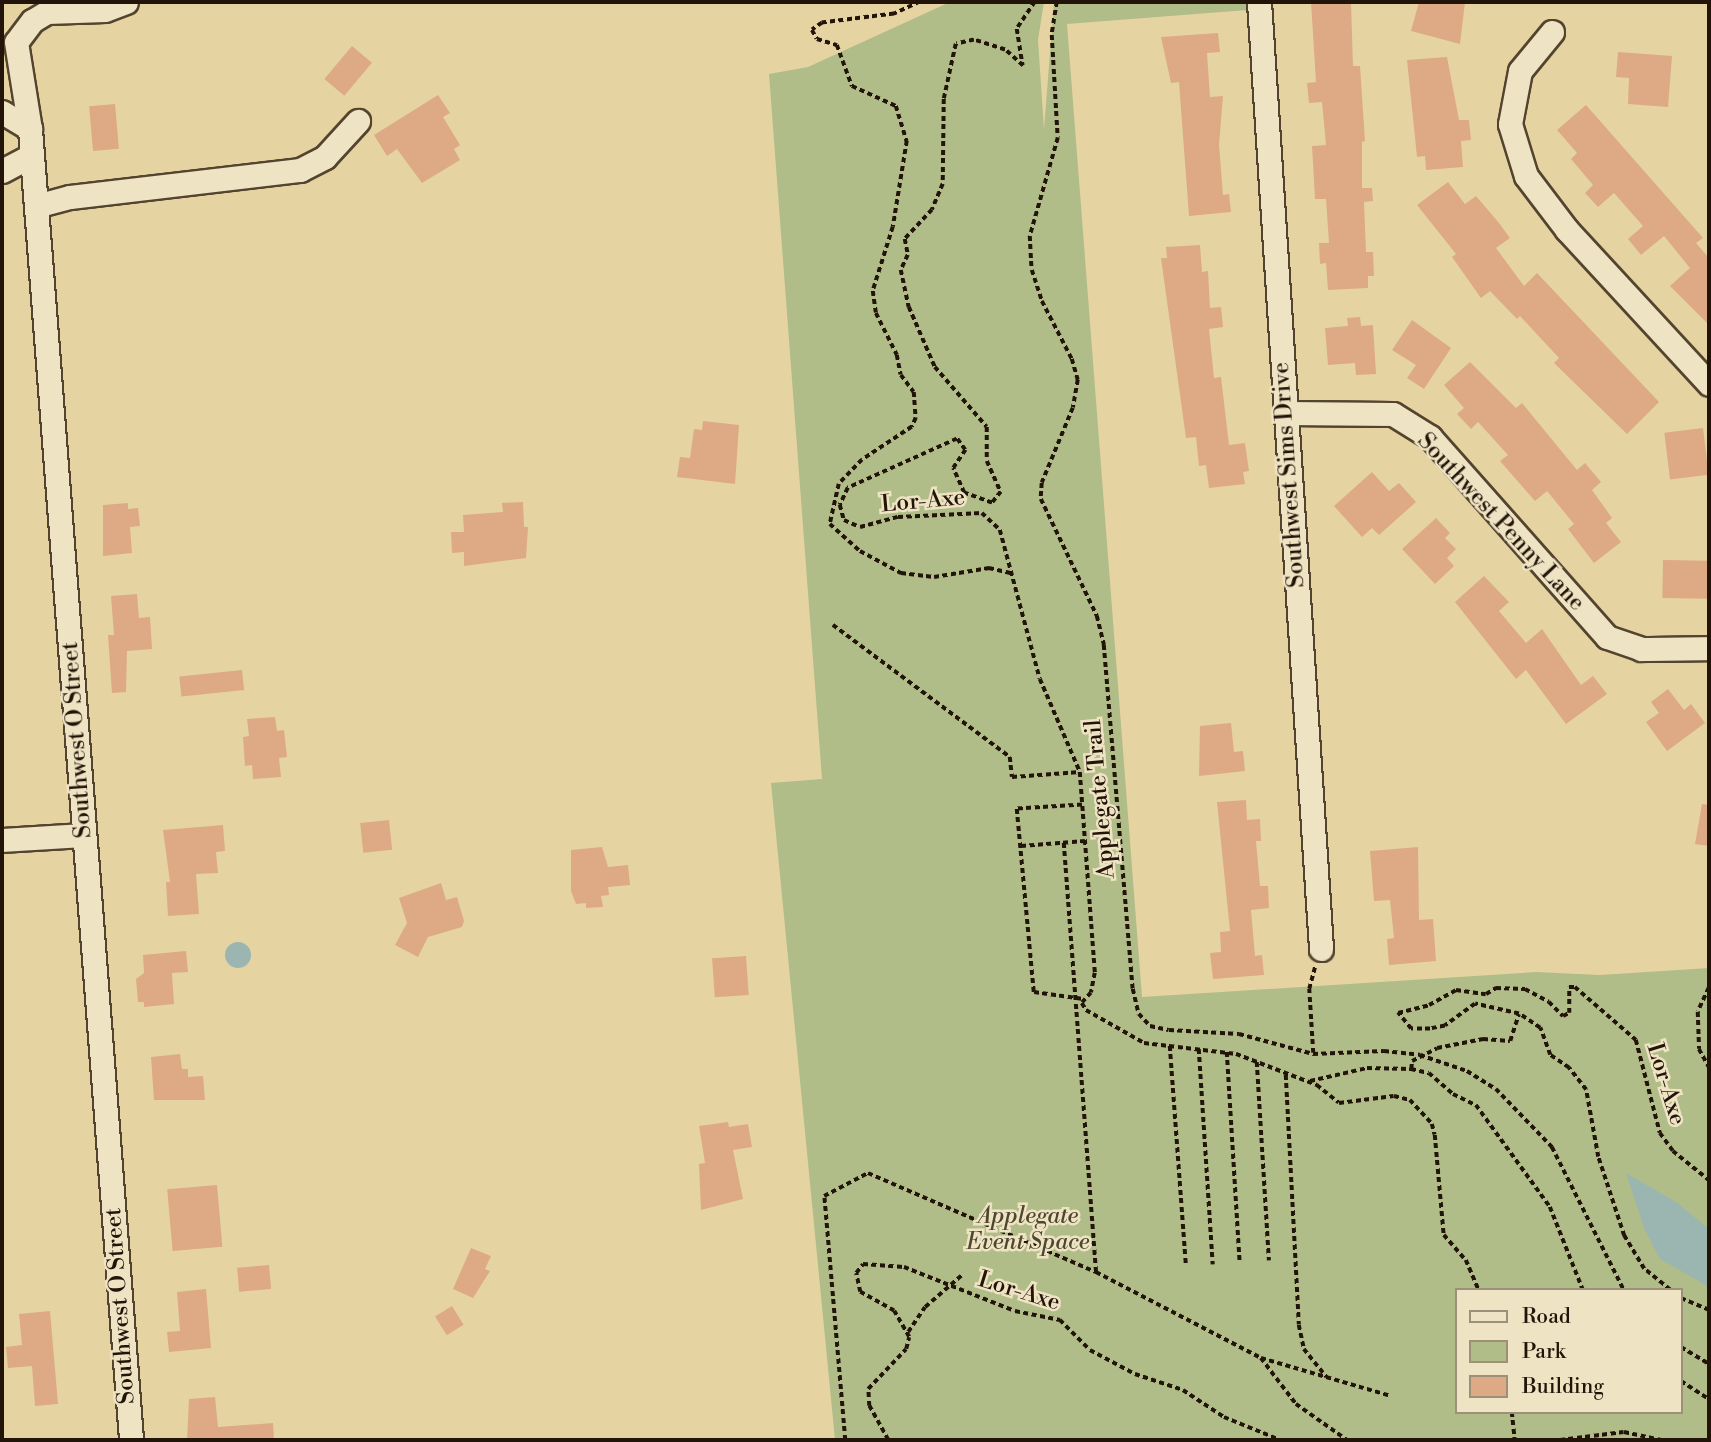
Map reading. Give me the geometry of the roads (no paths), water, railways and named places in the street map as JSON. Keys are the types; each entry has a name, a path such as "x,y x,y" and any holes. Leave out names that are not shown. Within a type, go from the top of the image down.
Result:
{"street":[{"name":"Southwest O Street","path":"125,2 105,10 47,12 32,21 16,41 30,129 131,1440"},
{"name":"Southwest Sims Drive","path":"1259,2 1321,949"},
{"path":"1552,32 1520,71 1510,124 1526,176 1567,230 1709,384"},
{"path":"2,112 30,129"},
{"path":"36,206 70,197 300,170 325,157 358,121"},
{"path":"2,170 32,155"},
{"name":"Southwest Penny Lane","path":"1286,414 1393,414 1430,437 1607,637 1641,649 1709,648"},
{"path":"2,839 84,835"}],"water":[{"path":"238,942 247,946 251,955 247,964 238,968 229,964 225,955 229,946"},
{"path":"1626,1173 1676,1202 1709,1229 1709,1287 1660,1259 1644,1228"}],"park label":[{"name":"Applegate Event Space","path":"1028,1229"}]}
